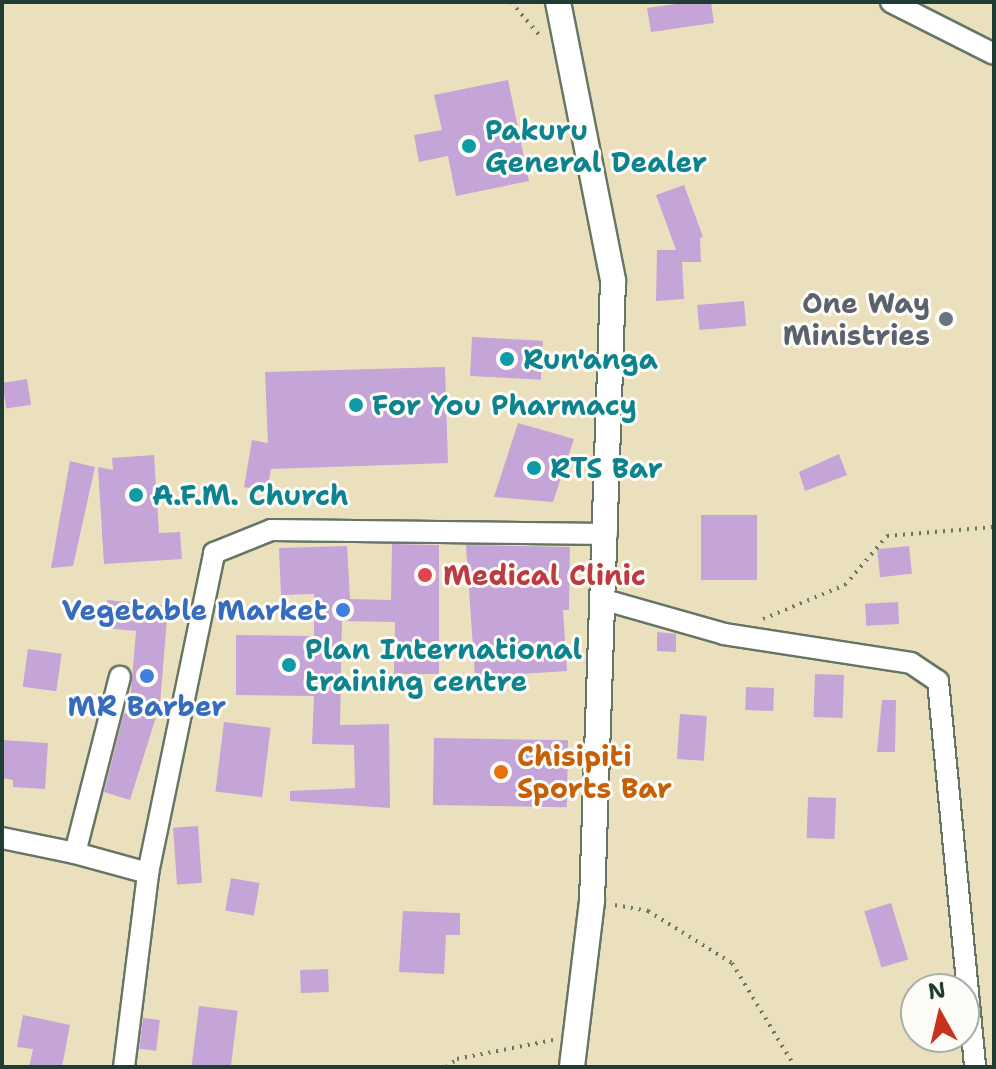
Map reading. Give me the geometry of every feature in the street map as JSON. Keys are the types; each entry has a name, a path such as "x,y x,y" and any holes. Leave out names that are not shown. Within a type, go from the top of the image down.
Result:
{"street":[{"path":"558,2 613,281 605,600 592,901 572,1067"},
{"path":"891,2 994,54"},
{"path":"124,1067 148,873 214,553 271,530 607,534"},
{"path":"605,600 724,634 911,663 938,681 975,1067"},
{"path":"75,853 120,677"},
{"path":"2,838 75,853 148,873"}],"path":[{"path":"724,634 845,585 887,536 994,527"},
{"path":"592,901 648,911 732,963 795,1067"},
{"path":"446,1067 457,1059 575,1036"}],"building":[{"path":"711,2 714,23 651,32 647,8"},
{"name":"Pakuru General Dealer","path":"508,80 529,181 456,196 448,156 419,162 414,135 442,130 434,95"},
{"path":"684,185 703,237 700,238 701,262 682,262 684,299 656,301 657,250 676,250 656,195"},
{"path":"744,301 746,326 699,330 697,305"},
{"name":"Run'anga","path":"472,337 543,341 541,380 470,376"},
{"name":"For You Pharmacy","path":"445,367 448,463 271,469 267,491 244,487 252,440 268,443 265,372"},
{"path":"27,379 31,405 6,409 2,383"},
{"name":"RTS Bar","path":"518,423 574,439 553,502 494,497"},
{"path":"839,454 847,475 805,491 799,472"},
{"name":"A.F.M. Church","path":"154,455 159,533 180,532 182,559 104,564 98,467 113,470 112,458"},
{"path":"70,461 95,467 73,566 51,568"},
{"path":"701,515 757,515 757,580 701,580"},
{"path":"392,544 439,545 439,674 394,674 395,622 342,621 340,725 389,724 390,808 290,801 290,791 355,788 354,745 312,744 314,696 236,695 236,635 314,636 314,594 281,595 279,548 347,546 350,599 391,600"},
{"path":"466,545 570,547 569,610 563,610 567,671 475,677"},
{"path":"909,546 912,574 880,577 877,549"},
{"path":"107,600 168,606 160,704 130,800 104,792 124,713 129,714 136,631 104,628"},
{"path":"898,602 899,624 866,626 865,604"},
{"path":"657,632 676,634 676,652 657,651"},
{"path":"28,649 62,654 56,691 23,687"},
{"path":"815,674 844,675 842,718 813,717"},
{"path":"746,687 774,688 773,711 745,710"},
{"path":"882,700 896,700 895,752 877,752"},
{"path":"680,714 707,716 704,761 677,759"},
{"path":"224,722 271,728 262,797 215,791"},
{"name":"Chisipiti Sports Bar","path":"434,738 568,740 567,807 433,805"},
{"path":"2,740 48,743 45,789 13,787 13,780 2,778"},
{"path":"808,797 836,798 835,839 807,838"},
{"path":"198,826 202,883 177,885 173,828"},
{"path":"231,878 260,883 254,916 225,910"},
{"path":"891,903 908,959 881,968 864,911"},
{"path":"403,911 460,913 460,935 446,935 444,974 399,972"},
{"path":"328,969 329,992 301,993 300,970"},
{"path":"199,1006 238,1011 231,1067 192,1067"},
{"path":"23,1015 70,1025 62,1067 29,1067 33,1049 17,1047"},
{"path":"143,1018 160,1020 156,1051 139,1049"}],"place":[{"name":"Pakuru General Dealer","path":"469,146"},
{"name":"One Way Ministries","path":"946,319"},
{"name":"Run'anga","path":"507,359"},
{"name":"For You Pharmacy","path":"356,405"},
{"name":"RTS Bar","path":"534,468"},
{"name":"A.F.M. Church","path":"136,495"},
{"name":"Medical Clinic","path":"425,575"},
{"name":"Vegetable Market","path":"343,610"},
{"name":"Plan International training centre","path":"289,665"},
{"name":"MR Barber","path":"147,676"},
{"name":"Chisipiti Sports Bar","path":"501,772"}]}
